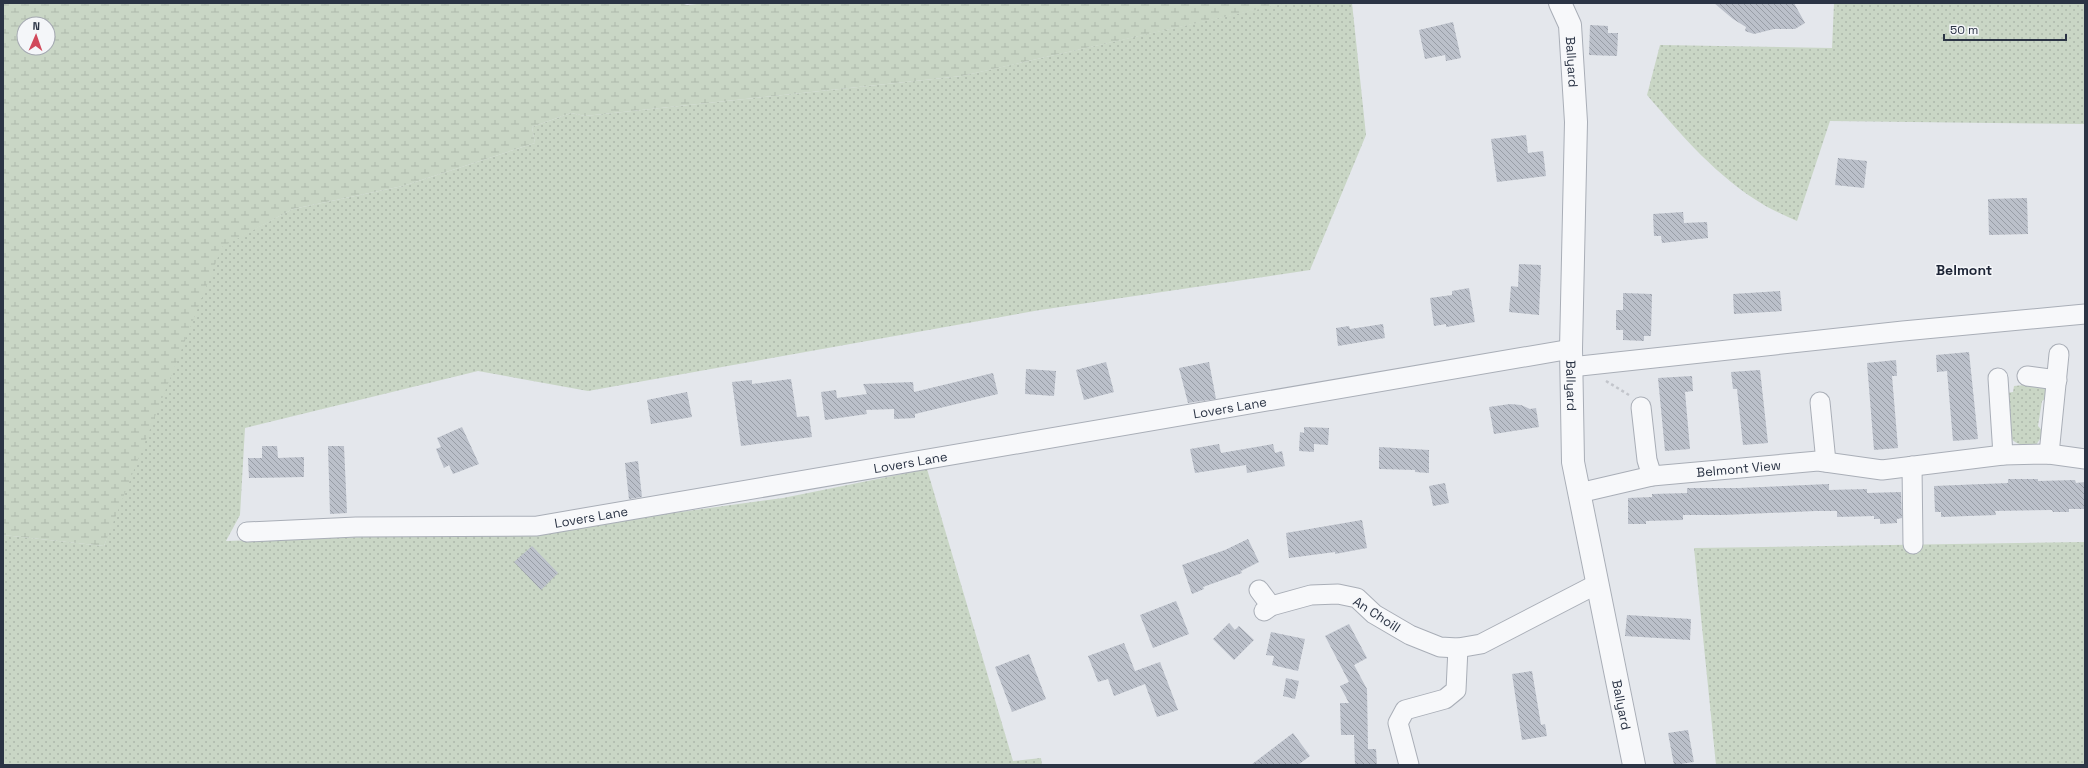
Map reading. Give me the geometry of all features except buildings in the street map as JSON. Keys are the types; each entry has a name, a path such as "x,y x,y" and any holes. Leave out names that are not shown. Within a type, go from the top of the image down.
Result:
{"street":[{"name":"Ballyard","path":"1560,3 1570,24 1576,122 1571,358 1573,462 1597,584 1629,730 1634,765"},
{"name":"Lovers Lane","path":"247,532 356,527 537,526 1571,358 1903,331 2085,314"},
{"path":"2049,454 2059,354"},
{"path":"2027,376 2057,380"},
{"path":"1998,378 2004,455"},
{"path":"1820,402 1826,462"},
{"path":"1641,407 1647,460 1652,476"},
{"name":"Belmont View","path":"1579,493 1652,476 1826,462 1882,470 2004,455 2049,454 2085,459"},
{"path":"1912,466 1913,544"},
{"name":"An Choill","path":"1259,590 1268,609 1311,595 1338,594 1357,598 1374,614 1410,635 1440,647 1458,648 1481,644 1597,584"},
{"path":"1409,765 1398,723 1405,710 1444,699 1456,690 1458,648"}],"path":[{"path":"1606,381 1619,389"}],"green space":[{"path":"3,3 680,3 687,5 707,3 1287,3 962,76 585,116 571,113 532,127 535,143 403,186 293,209 222,247 104,546 3,535"},
{"path":"1284,3 1352,3 1366,135 1310,270 1040,310 588,391 478,371 245,428 240,515 226,541 532,532 783,498 927,469 1013,761 1041,758 1042,765 3,765 3,535 104,546 179,340 222,246 293,209 403,186 535,143 532,127 571,113 585,116 962,76"},
{"path":"1834,3 2085,3 2085,124 1830,121 1797,221 1776,211 1747,194 1716,169 1673,126 1647,95 1660,45 1832,48"},
{"path":"2024,379 2047,387 2047,398 2042,401 2038,426 2044,433 2036,445 2025,445 2018,443 2010,437 2006,393 2013,392 2014,386 2024,385"},
{"path":"2085,542 2085,765 1716,765 1694,548"}],"district":[{"name":"Belmont","path":"1964,270"}]}
